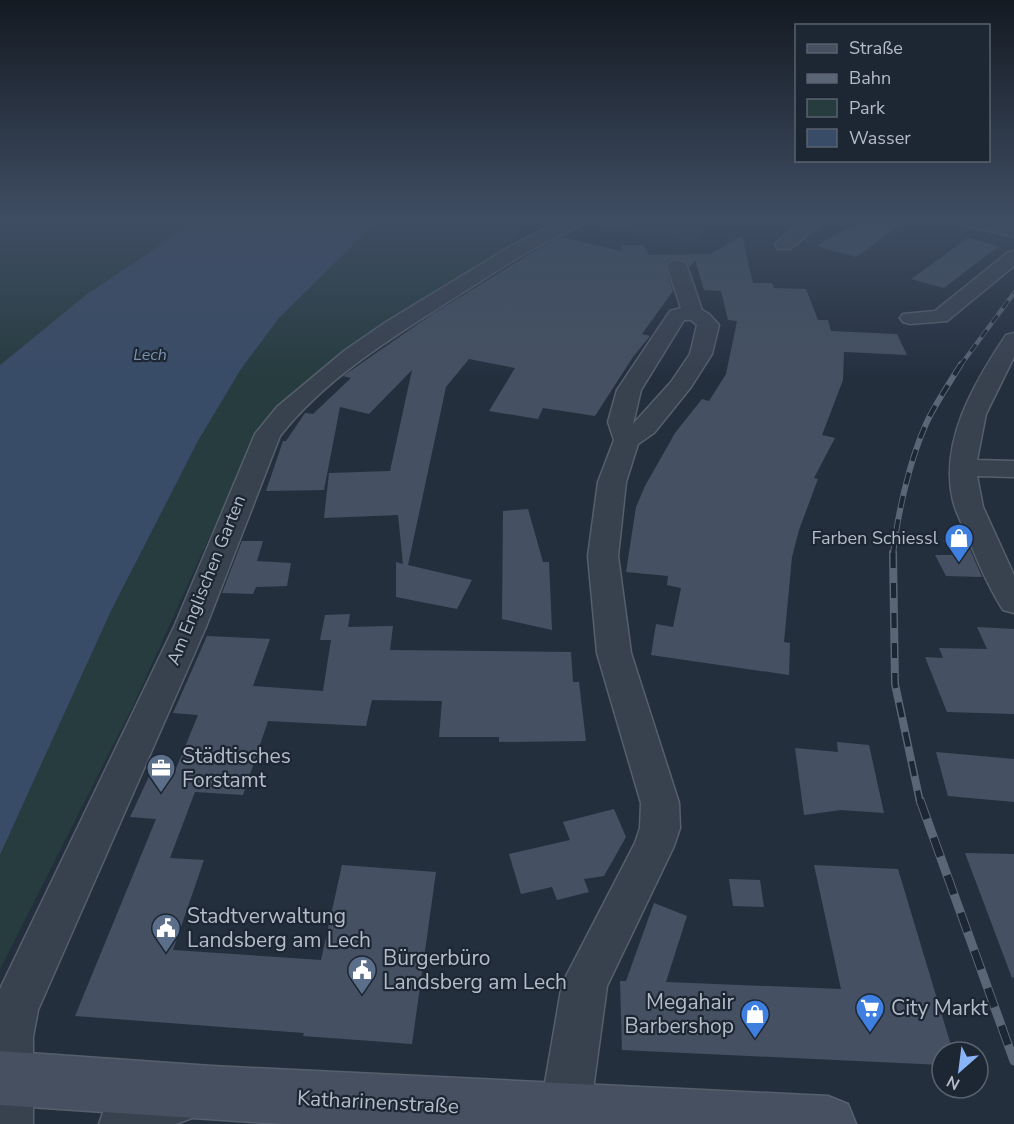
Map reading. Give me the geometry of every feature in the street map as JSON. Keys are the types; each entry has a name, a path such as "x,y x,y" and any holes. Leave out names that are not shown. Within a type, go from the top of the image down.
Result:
{"main road":[{"name":"Katharinenstraße","path":"6,1093 212,1093 797,1123"}],"street":[{"name":"Am Englischen Garten","path":"6,1093 9,1037 15,1008 190,627 231,519 272,428 314,386 387,332 482,272"},
{"path":"565,1112 585,984 654,846 660,828 660,803 614,653 603,556 612,482 627,440 645,428 679,387 700,354 708,325 692,312 680,272"},
{"path":"910,318 940,317 995,272"},
{"path":"627,440 620,422 629,390 678,315 692,312"},
{"path":"1014,340 987,384 971,417 962,468 967,500 996,574 1014,602"},
{"path":"962,468 1014,469"},
{"path":"124,1124 133,1115 163,1102 212,1093"}],"green space":[{"path":"0,272 119,272 87,294 0,365"},
{"path":"325,272 473,272 359,343 237,476 132,708 0,969 0,855 111,611 198,441 241,369 279,317"}],"water":[{"name":"Lech","path":"119,272 325,272 279,318 241,369 198,441 111,611 0,855 0,365 87,294"}],"building":[{"path":"500,272 667,272 673,291 642,334 650,336 633,357 595,416 543,408 538,419 489,411 515,368 469,359 446,387 408,565 472,580 457,609 396,597 396,562 403,564 398,515 324,518 329,473 390,471 412,370 369,414 340,407 324,490 266,491 283,441 286,441 305,413 313,414 351,378 343,376 431,315"},
{"path":"699,272 751,272 753,283 772,283 774,288 806,289 818,320 828,320 831,331 897,334 907,355 844,352 843,380 822,435 835,438 814,478 818,479 799,530 792,557 784,642 790,643 789,675 651,655 656,624 673,627 681,588 667,585 668,576 626,572 636,507 645,486 675,433 702,399 709,401 726,374 737,321 728,320 721,291 704,290"},
{"path":"920,272 964,272 944,288 911,279"},
{"path":"528,509 543,562 549,562 552,630 502,619 503,511"},
{"path":"943,540 966,540 982,577 946,576 935,555 952,555"},
{"path":"242,541 263,541 257,561 291,563 287,586 256,587 253,594 222,593"},
{"path":"350,614 348,627 393,626 390,650 571,652 573,682 579,682 586,741 499,742 499,737 439,737 442,701 372,700 366,726 268,721 243,795 195,792 170,858 204,860 173,950 321,960 342,865 436,872 412,1044 303,1036 304,1033 75,1016 156,819 130,817 152,770 175,771 198,715 173,713 207,636 270,639 253,686 323,691 331,640 320,640 325,615"},
{"path":"977,627 1014,629 1014,714 947,712 925,657 943,658 939,648 987,649"},
{"path":"837,742 869,745 884,813 841,810 804,815 795,748 838,752"},
{"path":"936,752 1014,759 1014,802 948,796"},
{"path":"614,809 626,837 604,876 584,879 589,892 557,900 552,887 521,894 509,854 570,840 563,822"},
{"path":"965,853 1014,854 1014,977 1012,978"},
{"path":"814,865 898,869 949,1040 930,1040 930,1064 622,1050 620,981 626,981 654,903 687,916 666,982 841,989"},
{"path":"729,879 760,880 764,907 733,906"}],"railway":[{"path":"960,366 1014,293"},
{"path":"893,555 905,488 920,438 934,409 961,364"},
{"path":"893,555 895,684 920,802"},
{"path":"920,800 1014,1061"}],"place":[{"name":"Farben Schiessl","path":"959,564"},
{"name":"Städtisches Forstamt","path":"161,794"},
{"name":"Stadtverwaltung Landsberg am Lech","path":"166,954"},
{"name":"Bürgerbüro Landsberg am Lech","path":"362,996"},
{"name":"City Markt","path":"870,1034"},
{"name":"Megahair Barbershop","path":"755,1040"}]}
